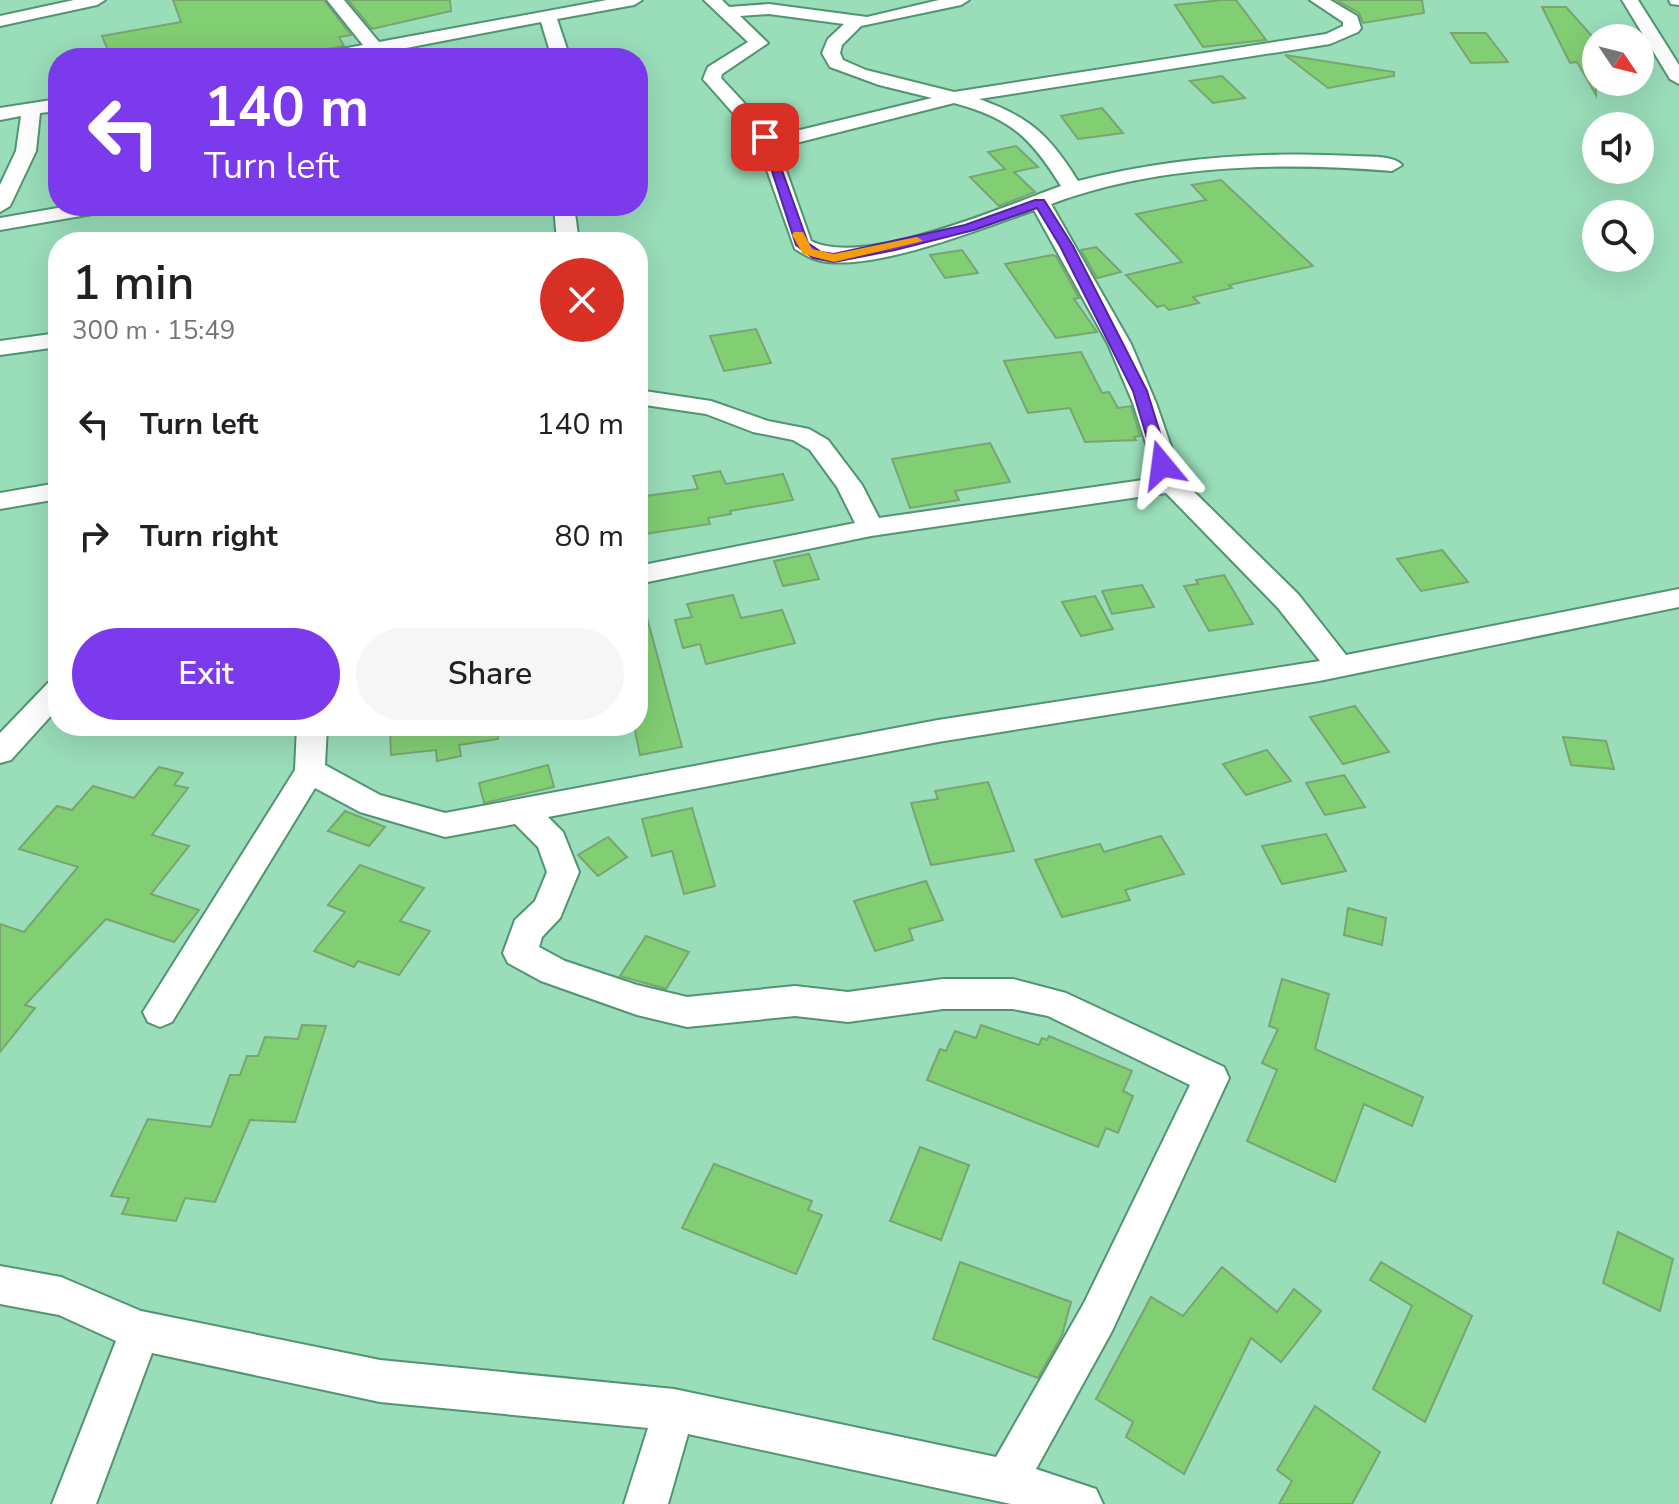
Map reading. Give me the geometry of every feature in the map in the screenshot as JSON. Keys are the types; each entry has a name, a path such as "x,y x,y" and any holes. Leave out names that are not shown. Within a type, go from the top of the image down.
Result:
{"street":[{"path":"0,21 97,0"},
{"path":"335,0 374,48"},
{"path":"381,48 634,0"},
{"path":"720,6 769,9 856,22 877,21 961,0"},
{"path":"765,137 800,136 957,97 1330,39 1352,28 1351,20 1318,0"},
{"path":"1630,0 1679,79"},
{"path":"720,6 759,43 714,71 712,79 765,137 802,245 817,255 834,258 895,246 969,227 1073,189 1161,171 1291,159 1392,165"},
{"path":"548,18 558,48"},
{"path":"856,22 834,43 831,53 836,63 884,81 957,97 1029,131 1041,140 1073,189"},
{"path":"0,114 48,106"},
{"path":"0,206 26,151 31,109"},
{"path":"1040,203 1067,246 1140,391 1162,465 1172,484 1288,601 1340,667"},
{"path":"5,225 52,216"},
{"path":"0,348 48,341"},
{"path":"648,399 711,408 762,427 800,434 819,445 849,485 871,528"},
{"path":"648,573 871,528 1172,484"},
{"path":"0,501 48,493"},
{"path":"310,771 371,804 445,825 938,731 1340,667 1679,598"},
{"path":"0,752 48,701"},
{"path":"160,1012 310,771 312,736"},
{"path":"521,810 552,841 563,872 548,909 527,930 520,953 553,971 637,1000 687,1012 795,1001 848,1007 943,994 1013,994 1054,1003 1211,1078 1098,1317 1006,1481"},
{"path":"0,1285 61,1296 140,1331 380,1381 674,1410 1006,1481 1081,1504"},
{"path":"74,1504 140,1331"},
{"path":"646,1504 674,1410"}],"building":[{"path":"173,0 324,0 351,35 339,37 344,46 332,48 107,48 102,36 181,22"},
{"path":"348,0 450,0 451,11 372,29"},
{"path":"1236,0 1266,40 1203,47 1175,5"},
{"path":"1336,0 1422,0 1424,13 1363,23 1359,13"},
{"path":"1542,7 1566,7 1582,25 1582,71 1577,62 1570,63"},
{"path":"1451,33 1486,33 1508,62 1471,63"},
{"path":"1285,55 1394,72 1394,76 1328,88"},
{"path":"1222,76 1245,98 1213,103 1190,81"},
{"path":"1102,108 1123,133 1078,139 1061,116"},
{"path":"1016,146 1038,167 1014,172 1035,192 999,206 970,177 1005,169 988,152"},
{"path":"1221,180 1313,266 1229,285 1232,288 1193,297 1199,303 1169,310 1164,305 1157,307 1126,275 1182,262 1136,214 1206,200 1192,185"},
{"path":"1096,247 1121,272 1097,278 1081,250"},
{"path":"962,250 978,273 945,278 930,255"},
{"path":"1056,256 1079,298 1074,299 1097,332 1056,338 1005,264"},
{"path":"756,329 771,363 724,371 710,336"},
{"path":"1081,352 1102,393 1109,392 1118,408 1131,406 1140,436 1134,437 1136,440 1085,442 1070,408 1028,413 1004,361"},
{"path":"990,443 1010,482 955,491 959,500 910,508 892,459"},
{"path":"720,471 726,484 783,474 793,500 730,511 731,514 708,518 710,524 648,533 648,496 698,489 693,476"},
{"path":"1442,550 1468,582 1421,591 1397,559"},
{"path":"809,554 819,579 783,586 774,561"},
{"path":"1224,575 1253,624 1209,631 1184,586 1198,584 1196,580"},
{"path":"1142,585 1154,607 1112,614 1102,591"},
{"path":"733,595 741,618 782,610 795,643 706,664 700,644 683,648 675,620 692,617 687,604"},
{"path":"1095,596 1113,629 1081,636 1062,602"},
{"path":"648,621 682,747 640,755 636,736 648,736"},
{"path":"1355,706 1389,752 1343,764 1310,717"},
{"path":"390,736 498,736 498,739 459,745 461,756 437,761 436,750 391,755"},
{"path":"1563,737 1606,741 1614,769 1571,765"},
{"path":"1267,750 1291,781 1246,795 1223,764"},
{"path":"548,765 554,787 484,803 479,783"},
{"path":"159,767 183,773 174,785 188,788 152,835 189,846 151,894 199,910 174,942 106,919 25,1005 35,1008 0,1052 0,924 24,932 78,867 19,849 57,806 72,810 93,786 134,798"},
{"path":"1344,775 1365,807 1325,815 1306,783"},
{"path":"988,782 1014,851 931,865 911,803 938,799 935,791"},
{"path":"692,808 715,886 684,894 672,851 652,856 642,819"},
{"path":"345,811 385,827 369,846 328,831"},
{"path":"1326,834 1346,871 1282,884 1262,846"},
{"path":"1161,836 1184,874 1125,890 1130,900 1062,917 1035,860 1100,844 1104,852"},
{"path":"608,837 627,857 598,876 578,855"},
{"path":"360,865 424,888 400,921 430,931 399,975 358,961 354,967 314,951 345,912 328,905"},
{"path":"926,881 943,920 909,929 913,940 875,951 854,901"},
{"path":"1348,908 1386,918 1382,945 1344,935"},
{"path":"646,936 689,952 666,989 620,976"},
{"path":"1282,979 1329,994 1315,1049 1423,1097 1412,1126 1364,1104 1335,1182 1247,1141 1277,1070 1262,1063 1278,1029 1269,1026"},
{"path":"302,1025 326,1026 295,1122 250,1120 215,1202 185,1198 176,1221 122,1214 129,1198 111,1196 148,1119 211,1127 230,1075 240,1075 247,1056 258,1056 265,1037 298,1039"},
{"path":"981,1025 1039,1045 1042,1038 1047,1040 1049,1036 1132,1071 1123,1091 1133,1096 1118,1133 1106,1128 1098,1147 927,1080 940,1049 946,1051 955,1031 976,1038"},
{"path":"920,1147 969,1165 941,1240 890,1221"},
{"path":"714,1164 812,1201 808,1210 822,1215 796,1274 682,1228"},
{"path":"1618,1232 1673,1259 1660,1311 1603,1283"},
{"path":"960,1262 1071,1302 1062,1335 1038,1378 933,1339"},
{"path":"1381,1262 1472,1316 1425,1422 1373,1389 1412,1306 1370,1280"},
{"path":"1222,1267 1277,1312 1294,1289 1321,1311 1281,1362 1251,1338 1184,1474 1126,1437 1133,1422 1096,1399 1151,1297 1183,1316"},
{"path":"1315,1406 1380,1452 1352,1504 1279,1504 1292,1481 1277,1470"}],"slow traffic":[{"path":"799,235 807,251 834,258 917,241"}],"route":[{"path":"765,137 802,245 817,255 834,258 895,246 969,227 1040,203 1067,246 1140,391 1162,465"}]}
